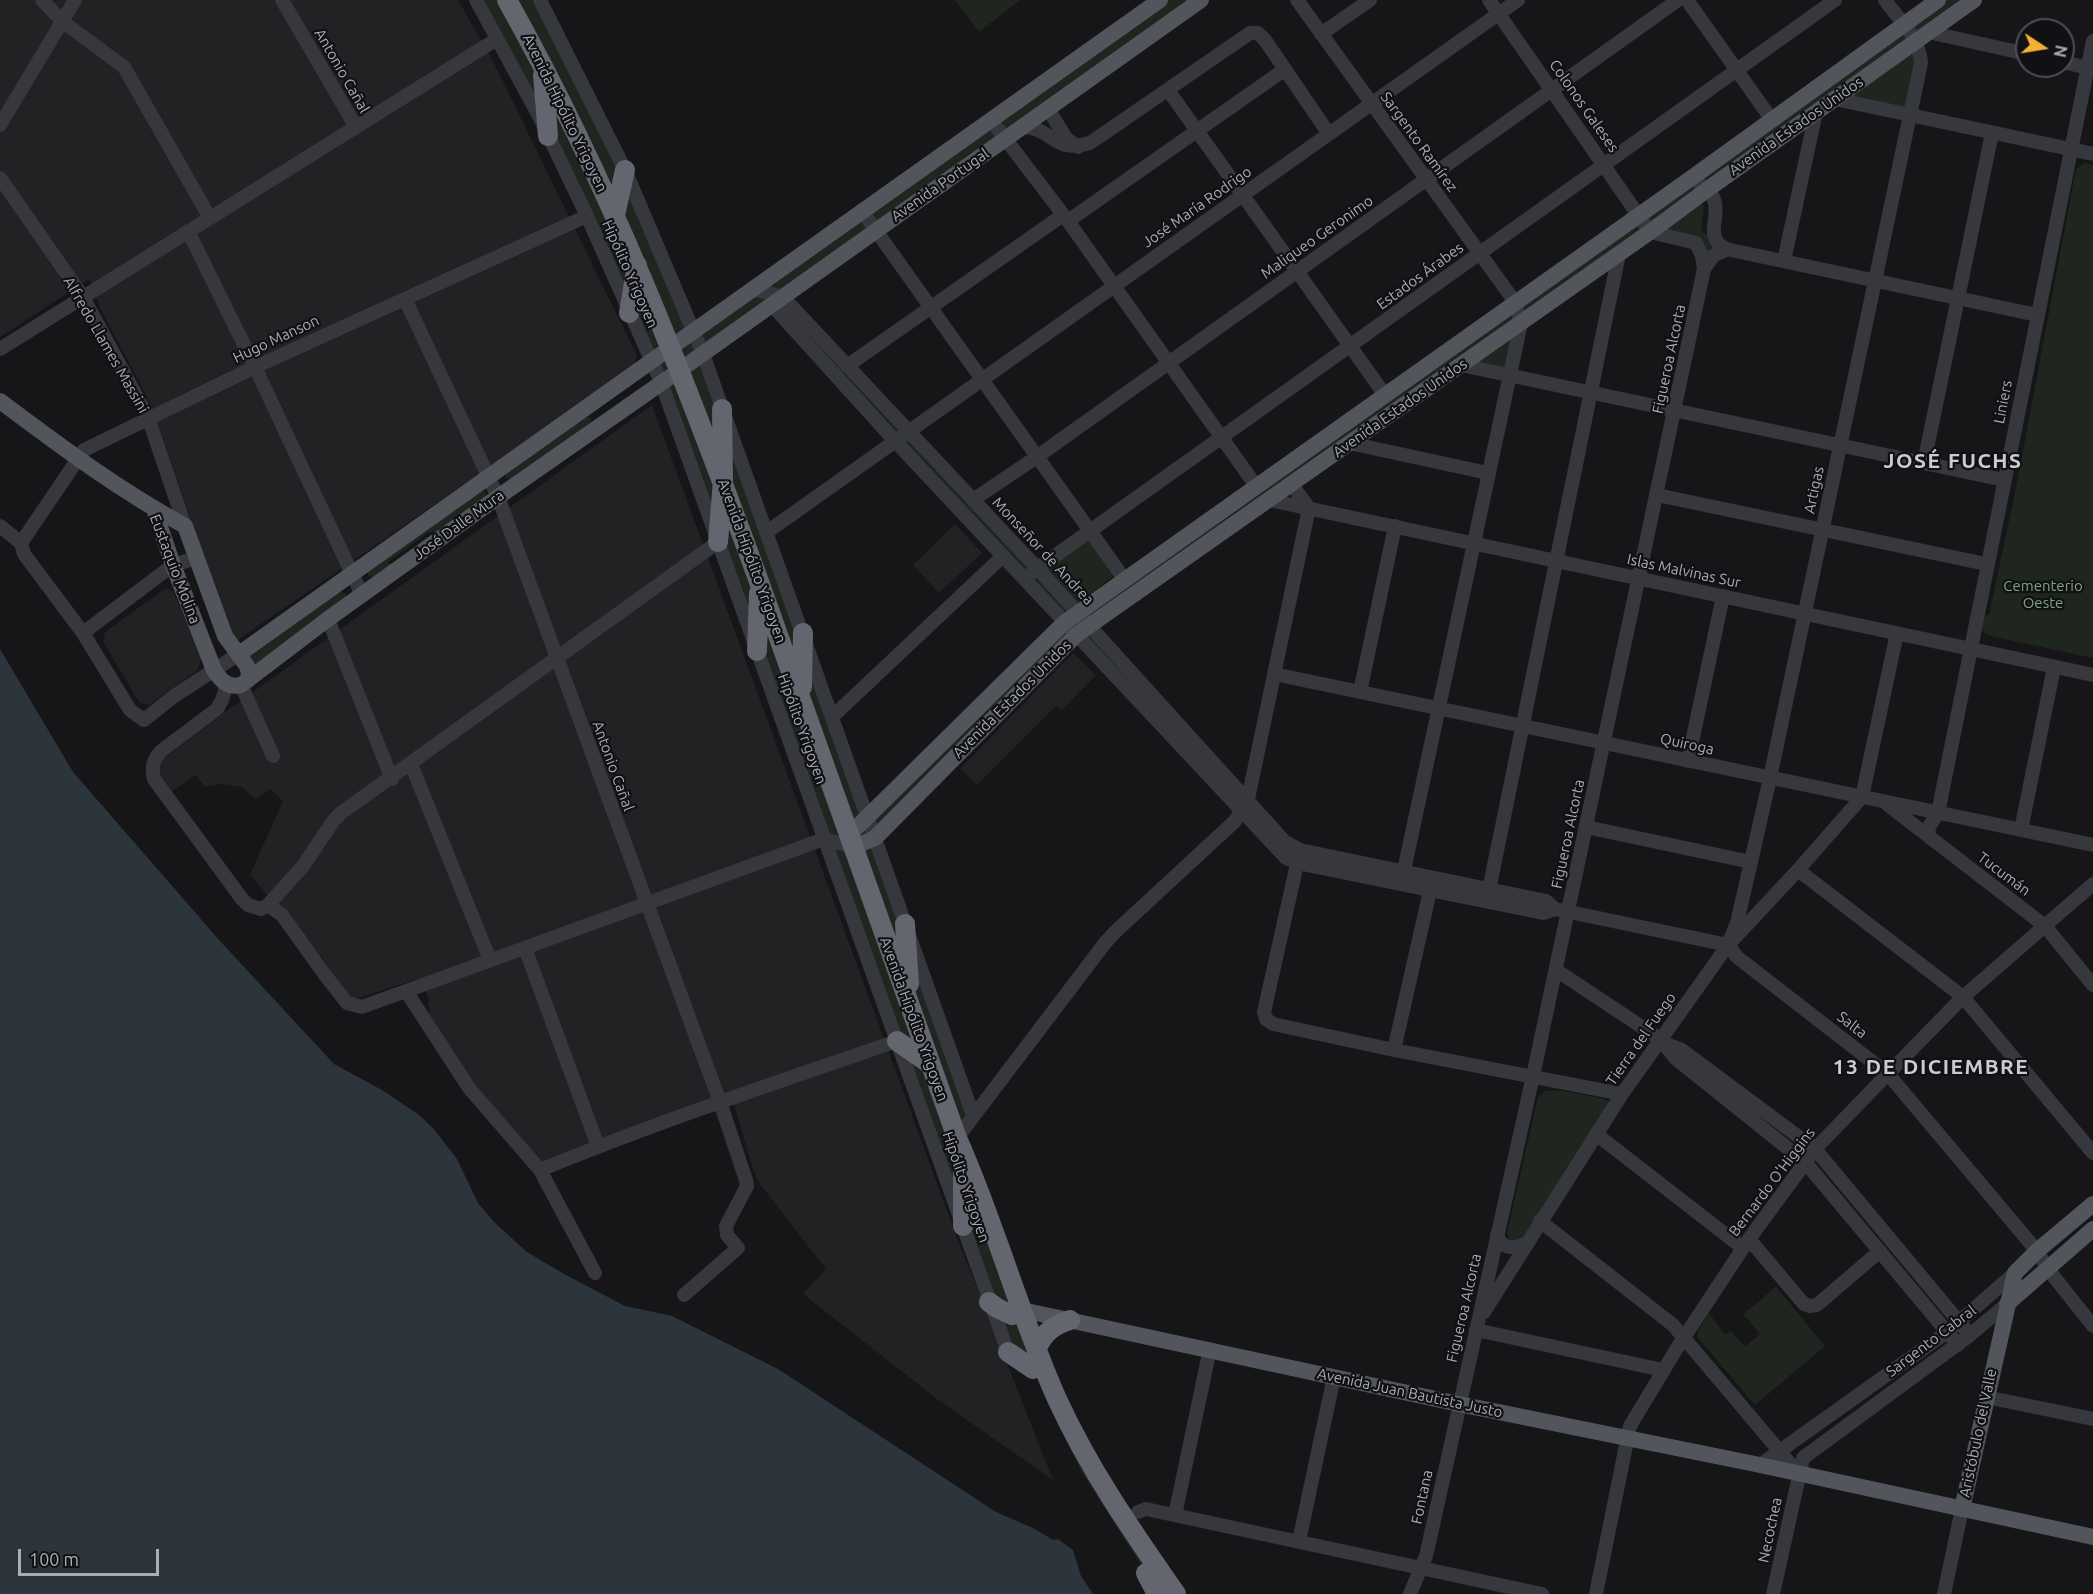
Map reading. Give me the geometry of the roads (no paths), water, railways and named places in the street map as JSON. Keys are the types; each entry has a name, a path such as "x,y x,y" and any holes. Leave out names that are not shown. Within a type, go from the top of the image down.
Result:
{"highway":[{"name":"Avenida Hipólito Yrigoyen","path":"507,0 543,67 615,215 672,348 723,480 802,702 840,841 911,1011 957,1138 968,1162 1033,1370 1080,1471 1158,1594"},
{"path":"543,67 548,136"},
{"path":"615,215 625,170"},
{"path":"629,312 637,265"},
{"path":"718,542 723,480 722,409"},
{"path":"757,651 760,584"},
{"path":"802,702 803,633"},
{"path":"905,924 911,1011"},
{"path":"897,1041 930,1064"},
{"name":"Avenida Hipólito Yrigoyen","path":"957,1138 963,1167 1017,1313 1037,1348 1056,1397 1081,1449 1135,1521 1176,1594"},
{"path":"963,1167 963,1226"},
{"path":"989,1302 997,1308 1017,1313"},
{"path":"1037,1348 1044,1334 1050,1329 1071,1320"},
{"path":"1008,1352 1033,1370"}],"main road":[{"name":"Avenida Portugal","path":"672,348 753,288 1160,0"},
{"name":"Avenida Portugal","path":"680,370 1200,0"},
{"name":"Avenida Estados Unidos","path":"840,841 1125,580 1640,215 1938,0"},
{"name":"Avenida Estados Unidos","path":"840,841 875,838 1077,624 1269,500 1619,254 1974,0"},
{"name":"José Dalle Mura","path":"239,654 672,348"},
{"name":"José Dalle Mura","path":"239,683 498,496 680,370"},
{"name":"Eustaquio Molina","path":"0,401 76,459 154,509 214,670 220,679 239,683"},
{"path":"154,509 185,526"},
{"name":"Alfredo Llames Massini","path":"185,526 225,636 239,654 249,673 239,683"},
{"name":"Sargento Cabral","path":"2015,1273 2037,1251 2093,1204"},
{"path":"2007,1304 2093,1229"},
{"name":"Aristóbulo del Valle","path":"1962,1509 1997,1344 2015,1273"},
{"name":"Avenida Juan Bautista Justo","path":"1017,1313 1071,1320 2093,1537"}],"street":[{"path":"42,0 62,21 124,67 210,218"},
{"path":"0,125 75,0"},
{"name":"Antonio Cañal","path":"282,0 356,127"},
{"name":"Hipólito Yrigoyen","path":"476,0 539,116 587,216 661,382 757,651 840,841 897,1041 1008,1352"},
{"path":"540,0 625,170 703,354 973,1115"},
{"name":"Sargento Ramírez","path":"1297,0 1515,302"},
{"path":"1321,34 1370,0"},
{"name":"Colonos Galeses","path":"1489,0 1650,232"},
{"name":"José María Rodrigo","path":"767,532 1518,0"},
{"name":"Maliqueo Geronimo","path":"973,500 1678,0"},
{"path":"1687,0 1772,120"},
{"name":"Estados Árabes","path":"1023,578 1091,532 1835,0"},
{"path":"1885,0 1903,25 1922,37 2015,52"},
{"path":"1022,127 1041,130 1060,144 1069,147 1090,143 1250,33 1258,33 1329,134"},
{"name":"Artigas","path":"1728,945 1737,923 1770,778 1921,63 1922,37"},
{"path":"0,349 497,39"},
{"name":"Liniers","path":"1930,838 1928,828 1938,813 1986,564 2093,41"},
{"path":"2075,65 2088,68"},
{"path":"847,366 1284,70"},
{"path":"1168,90 1385,395"},
{"path":"1835,99 2093,154"},
{"path":"1048,109 1066,138 1078,147"},
{"path":"1784,261 1816,112"},
{"path":"991,120 1065,218 1256,486"},
{"path":"1924,463 1992,133"},
{"name":"Alfredo Llames Massini","path":"0,178 83,297 148,417 185,526"},
{"path":"1690,179 1708,189 1716,202 1713,231 1720,246 2037,315"},
{"path":"862,211 1125,580"},
{"name":"Hugo Manson","path":"21,543 84,450 255,367 587,216"},
{"path":"188,231 362,595"},
{"path":"1650,232 1696,243 1702,256 1704,269"},
{"path":"1704,269 1713,256 1728,249"},
{"path":"1489,890 1619,254"},
{"name":"Figueroa Alcorta","path":"1459,1404 1556,970 1562,911 1586,827 1704,269"},
{"path":"753,288 777,301"},
{"name":"Antonio Cañal","path":"405,299 498,496 556,660 720,1101 747,1186 726,1226 727,1235 738,1248 684,1295"},
{"name":"Monseñor de Andrea","path":"777,301 847,366 1038,569 1077,624"},
{"name":"Monseñor de Andrea","path":"777,301 895,441 1023,578 1077,624 1245,805 1298,856"},
{"path":"1402,878 1521,323 1515,302"},
{"path":"1461,365 2004,480"},
{"path":"588,407 600,424"},
{"path":"1349,443 1488,474"},
{"path":"957,1138 1115,932 1235,821 1245,805 1309,508 1291,484"},
{"path":"1657,495 1986,564"},
{"name":"Islas Malvinas Sur","path":"1269,500 2093,675"},
{"path":"0,526 21,543 24,554 83,633 130,710 144,720 174,696 239,654"},
{"path":"1360,692 1395,526"},
{"path":"239,683 222,700 217,709 161,751 154,759 152,770 154,779 242,899 248,905 261,909 268,905 303,866 334,820 718,542"},
{"path":"832,717 1003,556"},
{"path":"83,633 173,565 196,558"},
{"path":"1688,761 1723,596"},
{"path":"328,619 392,779"},
{"path":"1862,797 1897,633"},
{"path":"2021,830 2054,667"},
{"name":"Quiroga","path":"1274,674 2093,845"},
{"name":"Alfredo Llames Massini","path":"239,683 273,756"},
{"path":"411,764 489,960"},
{"name":"Tierra del Fuego","path":"1476,1326 1622,1094 1662,1041 1728,945 1862,797"},
{"name":"Tucumán","path":"1884,802 2045,926 2093,985"},
{"path":"1586,827 1751,862"},
{"path":"268,905 282,915 347,1003 362,1007 646,904 840,841"},
{"path":"1622,1094 1394,1050 1273,1024 1266,1019 1264,1012 1298,856 1431,884 1543,913 1562,911 1728,945"},
{"path":"1798,870 1963,997 2093,1153"},
{"path":"1431,884 1489,890 1546,902 1562,911"},
{"path":"1394,1050 1431,884"},
{"name":"Bernardo O'Higgins","path":"1596,1594 1630,1426 1663,1370 1746,1243 1815,1149 1963,997 2093,884"},
{"name":"Salta","path":"1728,945 1737,957 1888,1074 2037,1251 2047,1268 2093,1326"},
{"path":"525,948 598,1146"},
{"path":"1556,970 1662,1041 1682,1050 1815,1149 1959,1322 1974,1332"},
{"path":"406,991 469,1088 540,1170 595,1273"},
{"path":"540,1170 720,1101 897,1041"},
{"path":"1662,1041 1676,1058 1804,1162 1958,1345"},
{"path":"1596,1134 1746,1243 1804,1304 1817,1305 1880,1251"},
{"path":"1540,1221 1673,1325 1798,1473"},
{"path":"1497,1235 1499,1242 1504,1246 1517,1247 1527,1243"},
{"name":"Sargento Cabral","path":"1760,1465 1947,1332 2015,1273"},
{"path":"1798,1473 1803,1458 1958,1345 2007,1304"},
{"path":"1476,1326 1663,1370"},
{"path":"1974,1332 1985,1328 1991,1330 1997,1344"},
{"path":"1175,1515 1210,1349"},
{"path":"1299,1541 1334,1377"},
{"path":"1986,1396 2093,1419"},
{"name":"Fontana","path":"1410,1594 1426,1556 1459,1404"},
{"name":"Necochea","path":"1773,1594 1798,1473"},
{"path":"1135,1521 1146,1509 1542,1594"},
{"name":"Aristóbulo del Valle","path":"1944,1594 1962,1509"}],"district":[{"name":"JOSÉ FUCHS","path":"1953,461"},
{"name":"13 DE DICIEMBRE","path":"1931,1067"}],"park label":[{"name":"Cementerio Oeste","path":"2043,594"}]}
